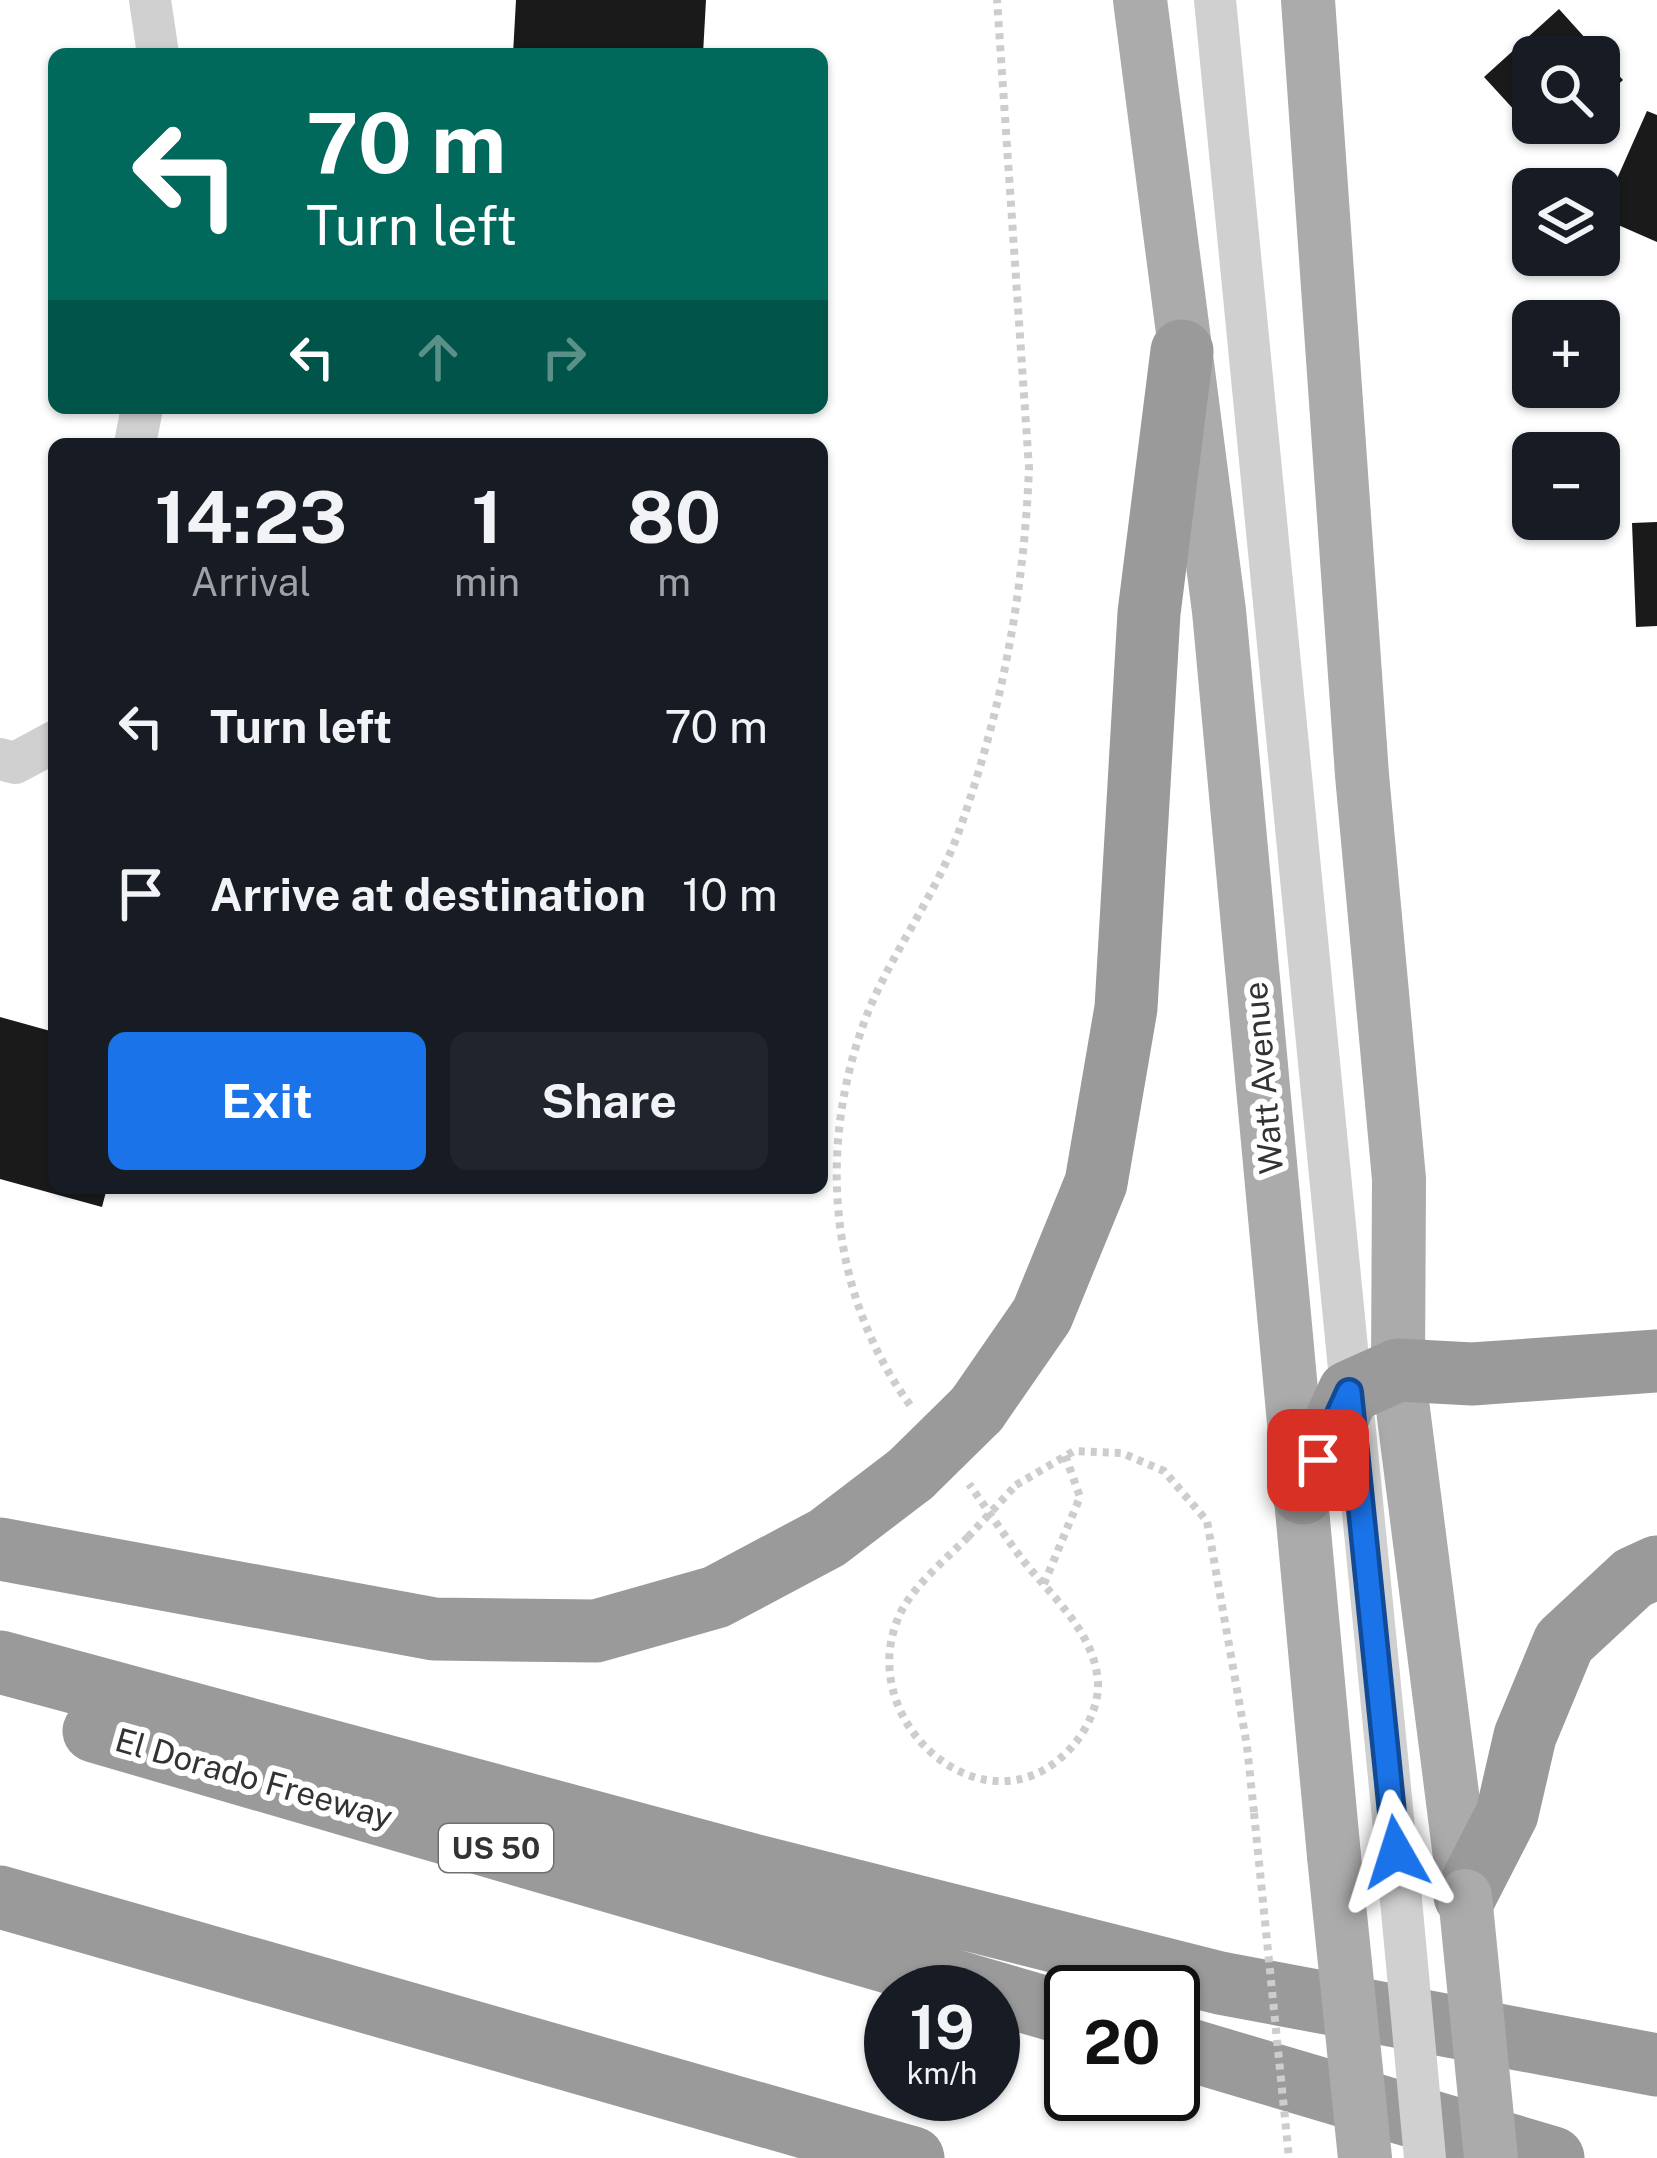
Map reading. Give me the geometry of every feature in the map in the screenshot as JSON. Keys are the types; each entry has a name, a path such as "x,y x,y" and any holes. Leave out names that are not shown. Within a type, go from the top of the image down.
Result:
{"highway":[{"path":"0,1549 434,1629 596,1631 716,1597 936,1474 1042,1315 1096,1183 1126,1008 1149,613 1182,351"},
{"path":"1303,1493 1373,1381 1657,1361"},
{"path":"1465,1896 1507,1814 1525,1736 1564,1642 1633,1578 1657,1567"},
{"path":"0,1662 756,1866 1220,1984 1657,2065"},
{"name":"El Dorado Freeway","path":"0,1704 1044,2007"},
{"path":"0,1897 913,2158"},
{"path":"1200,2053 1553,2158"}],"main road":[{"name":"Watt Avenue","path":"1140,0 1219,611 1365,2158"},
{"path":"1308,0 1362,775 1399,1179 1373,1381 1465,1896 1491,2158"}],"street":[{"path":"150,0 157,48"},
{"path":"1215,0 1373,1381 1401,1900 1425,2158"},
{"path":"0,759 15,763 48,745"}],"path":[{"path":"913,1408 881,1365 841,1244 838,1131 872,1004 917,927 985,755 1015,624 1029,468 997,0"},
{"path":"936,1474 1044,1583 1086,1640 1098,1684 1088,1726 1056,1767 1012,1784 960,1774 926,1748 901,1713 890,1681 889,1652 897,1618 968,1537 1016,1486 1065,1455 1122,1454 1164,1472 1207,1521 1244,1728 1289,2158"},
{"path":"1044,1583 1080,1497 1065,1455"}],"building":[{"path":"516,0 706,0 703,48 513,48"},
{"path":"1559,9 1583,36 1529,36"},
{"path":"1512,52 1512,108 1484,77"},
{"path":"1647,111 1657,115 1657,242 1620,226 1620,172"},
{"path":"1657,522 1657,626 1636,627 1632,523"},
{"path":"0,1017 48,1030 48,1192 0,1179"},
{"path":"55,1194 105,1194 102,1207"}],"route":[{"path":"1318,1460 1349,1392 1396,1852"}]}
